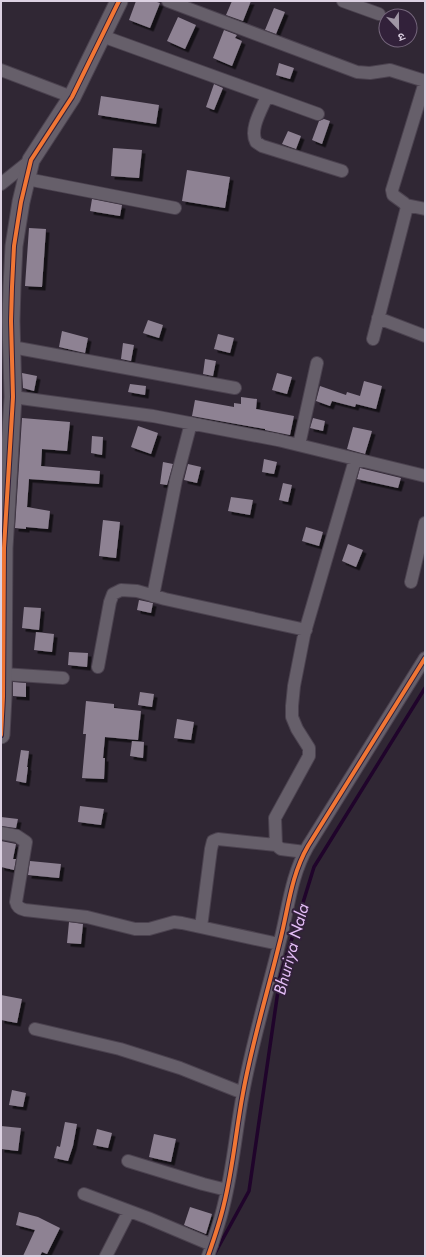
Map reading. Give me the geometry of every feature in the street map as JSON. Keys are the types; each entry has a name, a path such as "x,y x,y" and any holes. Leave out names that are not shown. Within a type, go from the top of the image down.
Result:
{"street":[{"path":"1,184 31,160 72,97 119,1"},
{"path":"168,1 357,72 370,73 390,70 425,81 392,190 393,195 406,205 425,209"},
{"path":"343,1 378,14"},
{"path":"102,36 318,114"},
{"path":"1,70 72,97"},
{"path":"267,96 254,128 253,134 256,142 262,146 342,171"},
{"path":"1,735 4,548 13,397 12,287 14,246 21,202 31,160"},
{"path":"27,179 175,208"},
{"path":"373,339 406,205"},
{"path":"378,318 425,336"},
{"path":"12,347 235,388"},
{"path":"299,445 317,364"},
{"path":"13,397 153,416 299,445 425,476"},
{"path":"153,596 176,480 191,424"},
{"path":"276,845 275,818 307,760 309,753 309,748 292,717 294,686 306,630 355,460"},
{"path":"411,582 425,523"},
{"path":"98,667 113,594 116,591 121,590 137,591 153,596 306,630"},
{"path":"84,1194 129,1211 210,1251 220,1222 227,1190 243,1093 259,1019 280,944 292,886 299,864 425,658"},
{"path":"3,674 63,678"},
{"path":"1,834 17,836 26,842 16,902 20,908 25,910 87,917 135,930 149,929 174,922 280,944"},
{"path":"200,927 211,844 213,841 218,839 276,845 281,849 305,852"},
{"path":"35,1029 120,1049 180,1068 243,1093"},
{"path":"128,1161 227,1190"},
{"path":"106,1256 129,1211"}],"building":[{"path":"136,1 154,1 160,3 150,28 129,20"},
{"path":"232,1 251,1 243,21 226,15"},
{"path":"274,8 285,12 276,34 265,30"},
{"path":"178,17 196,25 185,49 167,41"},
{"path":"224,30 237,35 235,38 242,41 232,66 213,58"},
{"path":"279,63 294,68 290,79 276,75"},
{"path":"214,84 223,88 214,110 206,107"},
{"path":"101,96 159,105 156,124 98,115"},
{"path":"324,119 330,121 322,144 312,140 319,121"},
{"path":"288,131 301,136 296,149 282,144"},
{"path":"113,148 142,150 139,178 111,176"},
{"path":"187,170 230,177 225,208 182,201"},
{"path":"92,199 122,205 120,216 90,211"},
{"path":"29,228 46,229 42,287 25,286"},
{"path":"148,320 163,325 159,338 143,333"},
{"path":"62,331 88,338 85,353 59,347"},
{"path":"218,334 234,338 230,353 214,349"},
{"path":"123,343 134,345 131,361 121,359"},
{"path":"205,359 216,361 213,376 203,374"},
{"path":"22,373 37,376 34,391 23,388"},
{"path":"277,373 292,377 287,394 272,390"},
{"path":"364,381 382,386 376,409 356,404 355,407 332,401 330,406 316,401 320,386 346,395 347,392 360,396"},
{"path":"130,384 146,386 145,395 128,392"},
{"path":"241,397 257,399 256,409 294,416 290,435 192,416 195,400 234,407 234,403 241,404"},
{"path":"22,418 70,422 67,451 42,449 41,466 100,471 99,484 29,479 27,507 50,511 48,529 26,527 26,529 15,528"},
{"path":"313,418 325,421 323,431 310,428"},
{"path":"138,426 158,433 151,454 131,447"},
{"path":"353,427 372,431 365,454 347,449"},
{"path":"92,436 103,437 102,455 91,453"},
{"path":"264,459 277,462 274,474 262,472"},
{"path":"163,462 173,464 167,485 160,484"},
{"path":"188,464 201,467 197,483 184,480"},
{"path":"360,468 401,478 398,488 357,479"},
{"path":"283,483 292,485 288,502 279,500"},
{"path":"231,497 253,500 250,515 228,511"},
{"path":"103,520 120,522 116,558 99,556"},
{"path":"306,527 323,532 319,546 302,541"},
{"path":"348,544 363,550 356,567 342,561"},
{"path":"139,600 153,603 151,613 137,610"},
{"path":"24,607 41,608 39,630 22,628"},
{"path":"36,632 54,634 52,652 34,650"},
{"path":"69,652 88,653 87,667 68,665"},
{"path":"13,682 26,683 26,697 13,696"},
{"path":"140,692 154,694 152,707 138,705"},
{"path":"86,701 114,704 114,708 141,711 138,740 105,737 103,758 105,758 104,779 82,778 86,734 83,734"},
{"path":"177,719 194,722 191,740 174,738"},
{"path":"132,741 144,742 143,758 130,756"},
{"path":"21,750 29,751 26,783 16,781"},
{"path":"80,806 104,809 101,825 78,822"},
{"path":"1,817 18,819 16,828 1,826"},
{"path":"1,841 16,844 13,859 16,859 14,870 1,867"},
{"path":"30,861 61,864 59,878 28,875"},
{"path":"69,922 83,924 81,944 67,943"},
{"path":"1,995 22,999 17,1023 1,1020"},
{"path":"12,1090 26,1093 23,1107 9,1105"},
{"path":"65,1122 77,1124 73,1146 68,1161 54,1158 57,1146 60,1147"},
{"path":"1,1126 21,1128 18,1151 1,1149"},
{"path":"97,1129 112,1133 108,1148 93,1145"},
{"path":"154,1134 176,1139 171,1162 149,1157"},
{"path":"190,1207 212,1214 206,1234 184,1225"},
{"path":"19,1212 38,1217 60,1228 47,1254 42,1252 40,1256 23,1256 35,1230 16,1225"}],"waterway":[{"name":"Bhuriya Nala","path":"214,1255 249,1191 280,977 314,867 425,688"}],"cycle path":[{"path":"1,735 3,697 4,548 13,397 11,321 12,287 14,246 21,202 31,160 72,97 119,1"},
{"path":"208,1256 224,1204 255,1037 297,870 308,846 425,658"}]}
